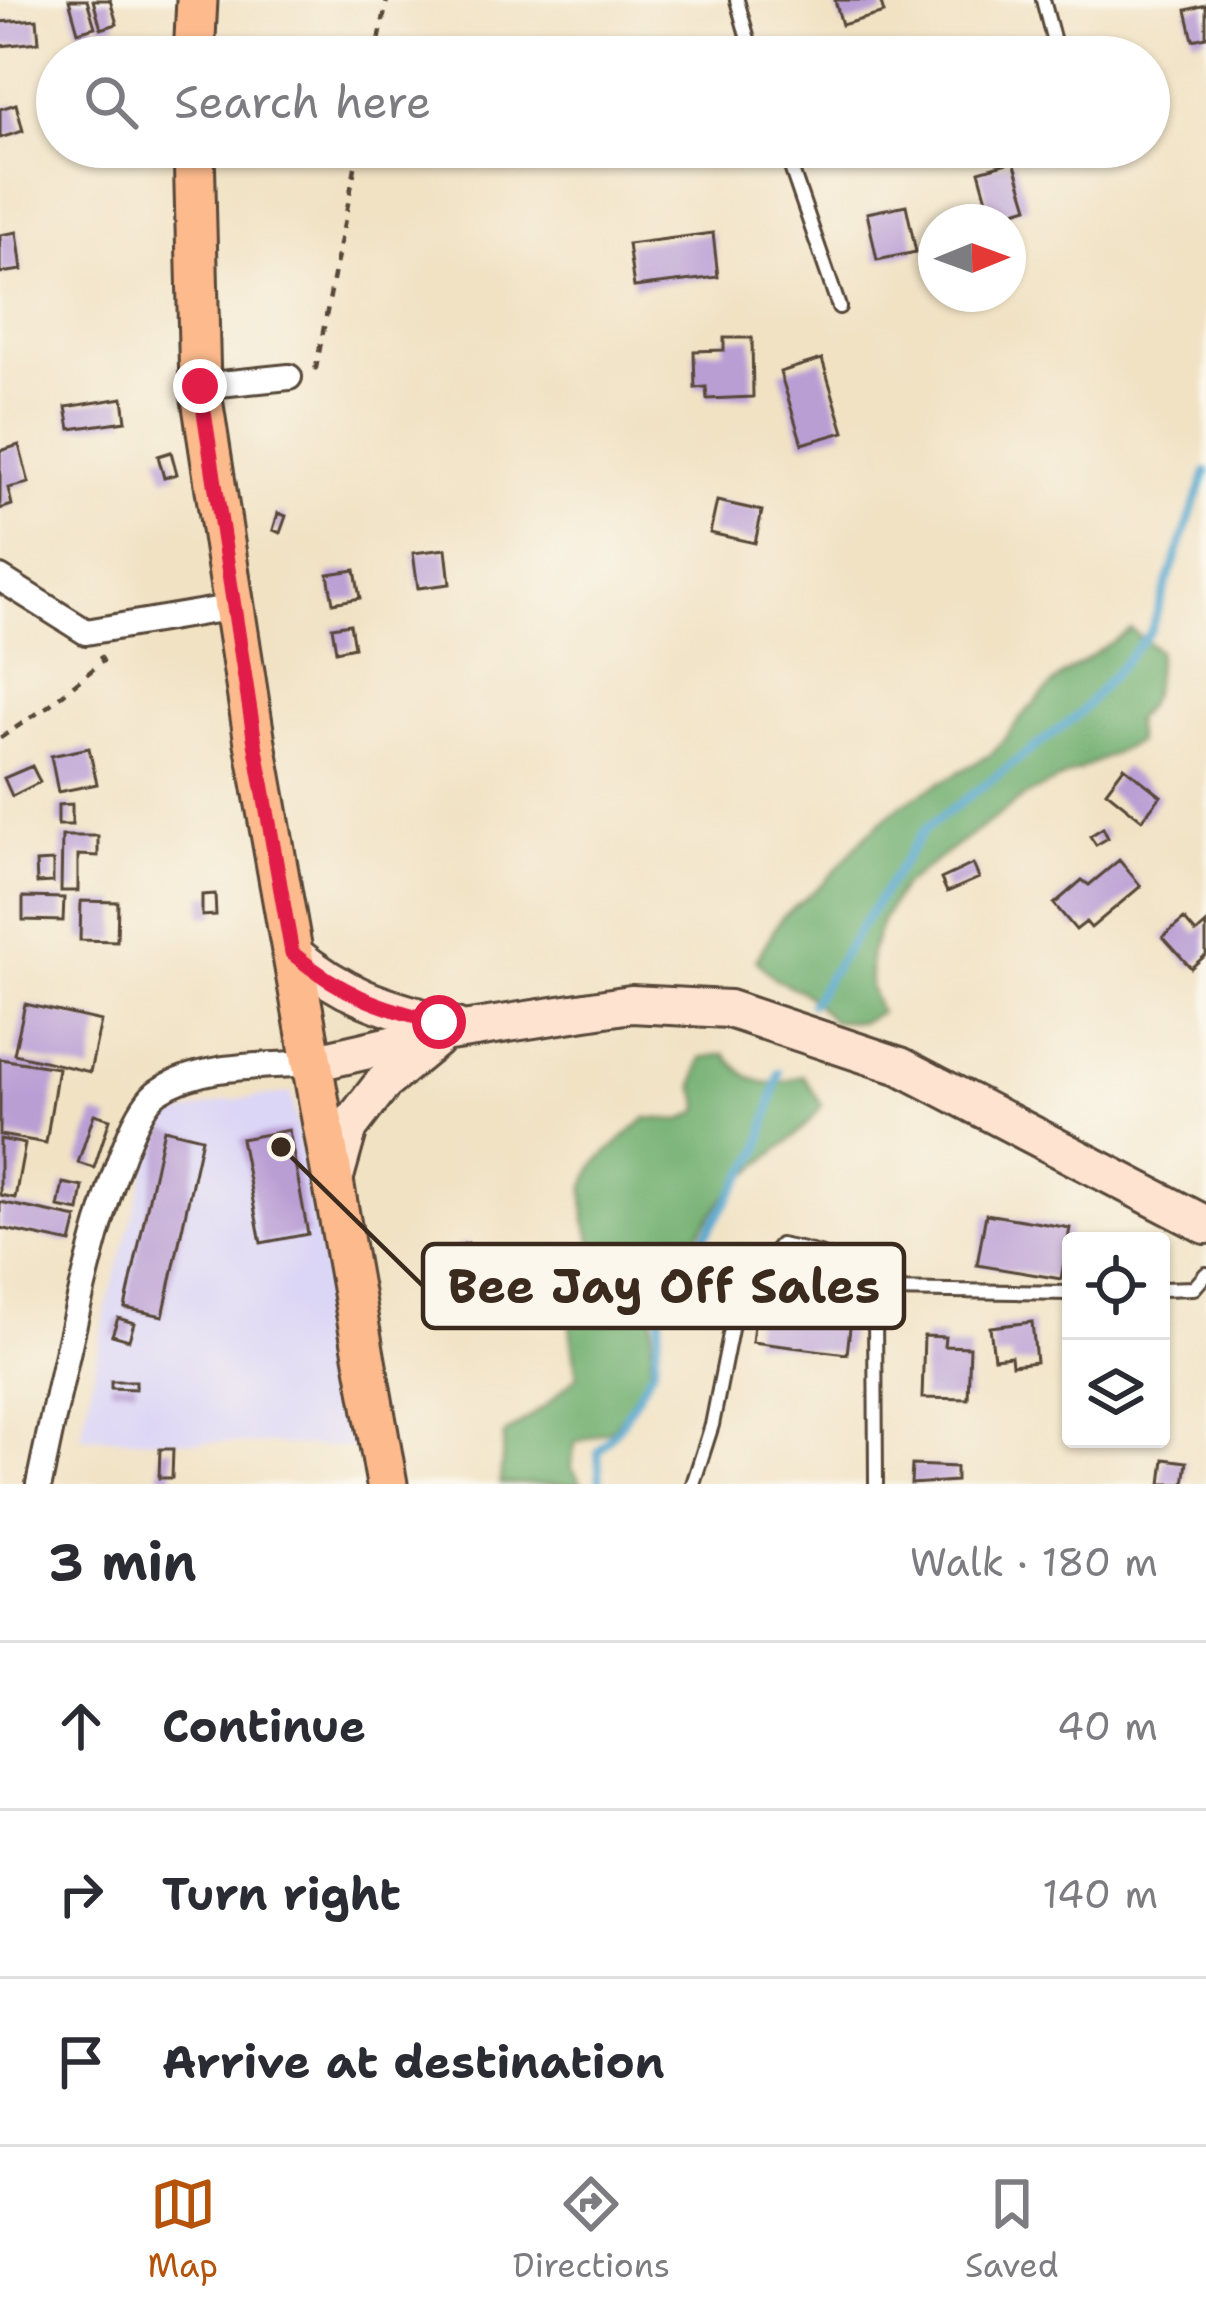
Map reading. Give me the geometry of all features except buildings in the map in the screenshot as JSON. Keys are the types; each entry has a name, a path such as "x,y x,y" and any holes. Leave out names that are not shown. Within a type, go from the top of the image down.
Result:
{"main road":[{"path":"195,36 197,0"},
{"path":"195,168 200,386 292,953 387,1484"},
{"path":"292,953 322,978 362,999 455,1032"},
{"path":"312,1063 455,1032 631,1004 729,1009 900,1066 1206,1225"},
{"path":"333,1184 349,1127 383,1084 455,1032"}],"street":[{"path":"200,386 289,377"},
{"path":"0,578 86,632 234,607"},
{"path":"39,1484 101,1221 138,1113 157,1092 202,1072 312,1063"}],"lane":[{"path":"737,0 747,36"},
{"path":"1043,0 1052,36"},
{"path":"791,168 839,307"},
{"path":"693,1484 712,1425 734,1314 759,1270 781,1244 825,1253 884,1290 1062,1293"},
{"path":"1170,1289 1195,1288 1206,1274"},
{"path":"875,1484 875,1307 884,1290"}],"path":[{"path":"380,36 388,0"},
{"path":"289,377 316,368 355,168"},
{"path":"0,738 103,661 86,632"}],"shaded area":[{"path":"291,1093 358,1448 81,1437 107,1304 160,1121 223,1101"}],"green space":[{"path":"1131,629 1158,651 1151,696 1134,720 1137,742 1025,796 903,885 882,921 870,956 870,988 880,1012 861,1022 833,1021 805,993 775,979 756,960 781,918 825,882 865,836 902,804 993,753 1060,677"},
{"path":"725,1054 742,1072 760,1081 780,1083 803,1075 822,1105 801,1130 725,1197 655,1289 650,1368 643,1390 611,1430 575,1443 571,1467 582,1484 500,1484 504,1435 577,1376 570,1326 573,1309 595,1292 597,1254 585,1220 584,1189 594,1165 646,1118 682,1120 699,1111 694,1087 701,1058"}],"waterway":[{"path":"811,1004 924,830 1078,715 1150,632 1206,472"},
{"path":"600,1484 598,1452 621,1424 654,1367 664,1291 759,1152 779,1073"}],"place":[{"name":"Bee Jay Off Sales","path":"281,1147"}],"route":[{"path":"200,386 292,953 322,978 362,999 439,1022"}]}
